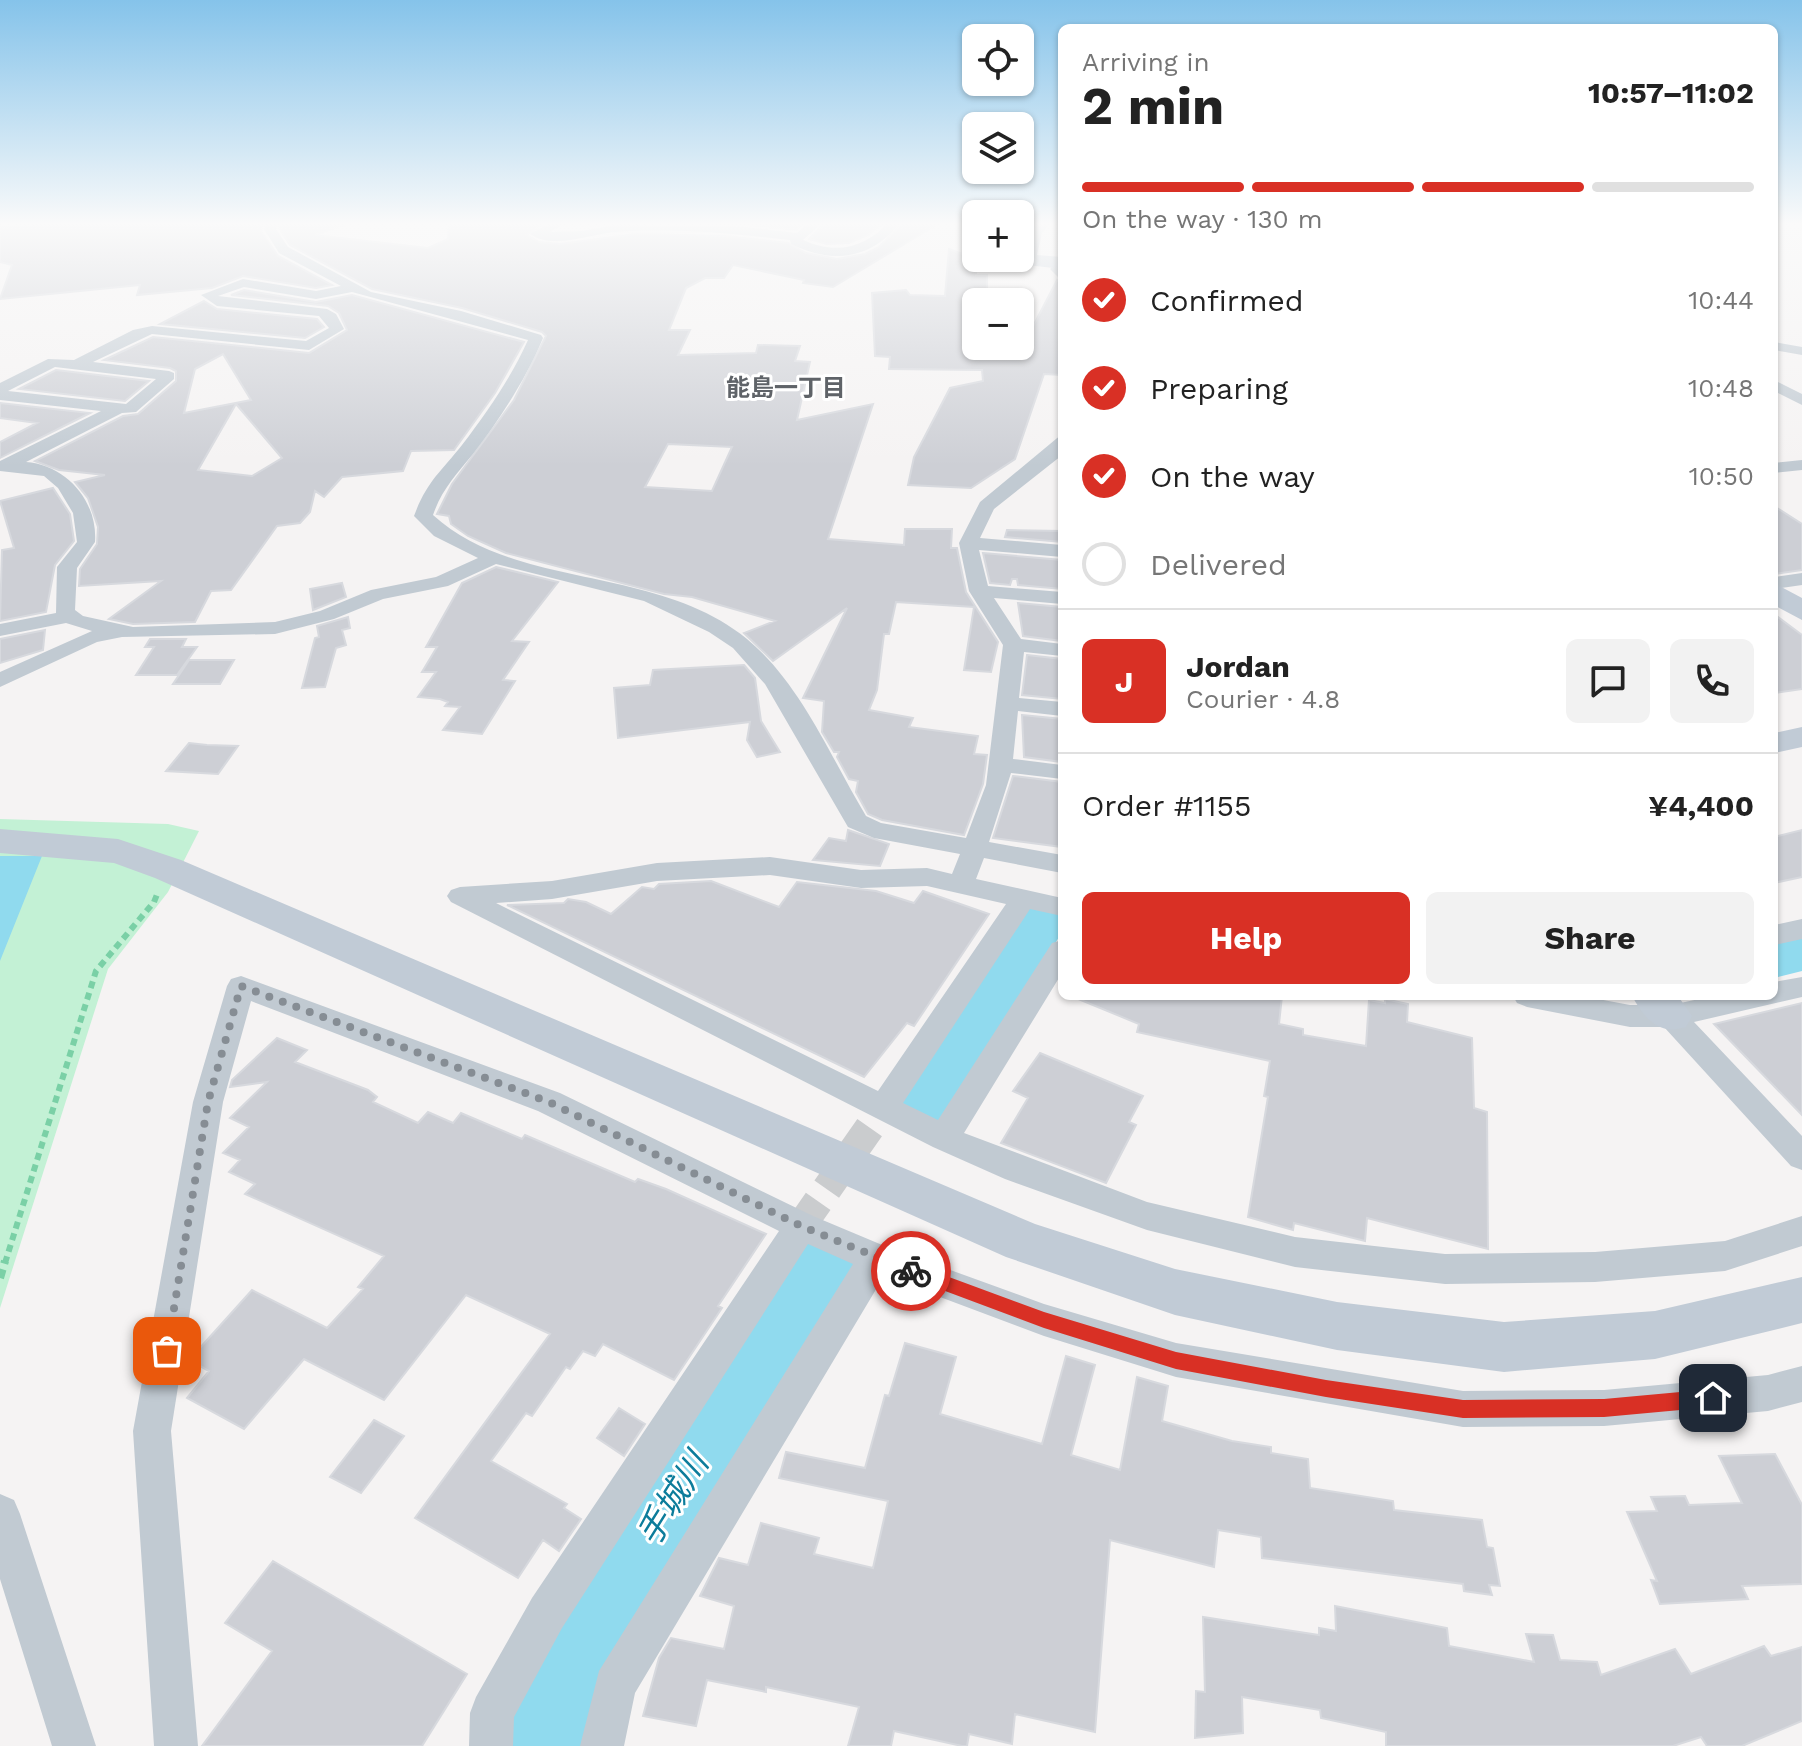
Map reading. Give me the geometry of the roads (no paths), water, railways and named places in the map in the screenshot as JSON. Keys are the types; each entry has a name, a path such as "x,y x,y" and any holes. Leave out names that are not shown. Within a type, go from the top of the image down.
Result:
{"street":[{"path":"76,365 138,333 152,330 309,346 337,329 331,317 322,312 233,303"},
{"path":"397,303 456,314 536,338 522,371 467,450 433,488 424,506 423,516 437,530 497,557 640,593 694,614 742,645 790,704 857,821 874,830 1058,863"},
{"path":"1778,347 1802,351"},
{"path":"53,362 169,376 130,409 0,392 53,362"},
{"path":"1778,387 1802,400"},
{"path":"1,467 119,408"},
{"path":"961,885 1002,765 1014,645 979,591 968,543 986,506 1058,450"},
{"path":"1778,468 1802,465"},
{"path":"1,467 51,472 61,479 80,510 86,544 67,567 64,589 68,617"},
{"path":"968,543 1058,551"},
{"path":"0,680 91,637 121,631 261,629 293,625 378,594 441,582 497,557"},
{"path":"1778,582 1802,579"},
{"path":"979,591 1058,598"},
{"path":"1778,595 1802,611"},
{"path":"0,630 68,617 121,631"},
{"path":"1014,645 1058,650"},
{"path":"1007,703 1058,709"},
{"path":"1778,742 1802,737"},
{"path":"1002,765 1058,772"},
{"path":"0,841 118,851 168,869 1024,1242 1175,1292 1337,1326 1504,1347 1655,1335 1802,1300"},
{"path":"1058,906 927,877 861,879 770,866 657,872 552,890 460,896 944,1138 1016,1169 1147,1216 1295,1252 1445,1269 1595,1267 1725,1256 1802,1231"},
{"path":"884,1107 1022,900"},
{"path":"1778,934 1802,929"},
{"path":"944,1138 1058,956"},
{"path":"176,1746 152,1431 208,1102 241,986 549,1102 801,1226 876,1258 1044,1320 1176,1360 1463,1409 1604,1408 1768,1393 1802,1384"},
{"path":"1778,992 1802,987"},
{"path":"1548,1000 1630,1016 1662,1006 1721,1000"},
{"path":"1662,1006 1802,1157"},
{"path":"491,1746 492,1713 547,1613 801,1226"},
{"path":"602,1746 614,1686 876,1258"},
{"path":"0,1514 74,1746"}],"water":[{"path":"0,856 42,856 0,961"}],"waterway":[{"name":"手城川","path":"924,1104 1045,914"},
{"name":"手城川","path":"1778,956 1802,951"},
{"name":"手城川","path":"543,1746 549,1693 823,1260"}],"tunnel":[{"path":"801,1226 884,1107"}],"district":[{"name":"能島一丁目","path":"786,388"}]}
